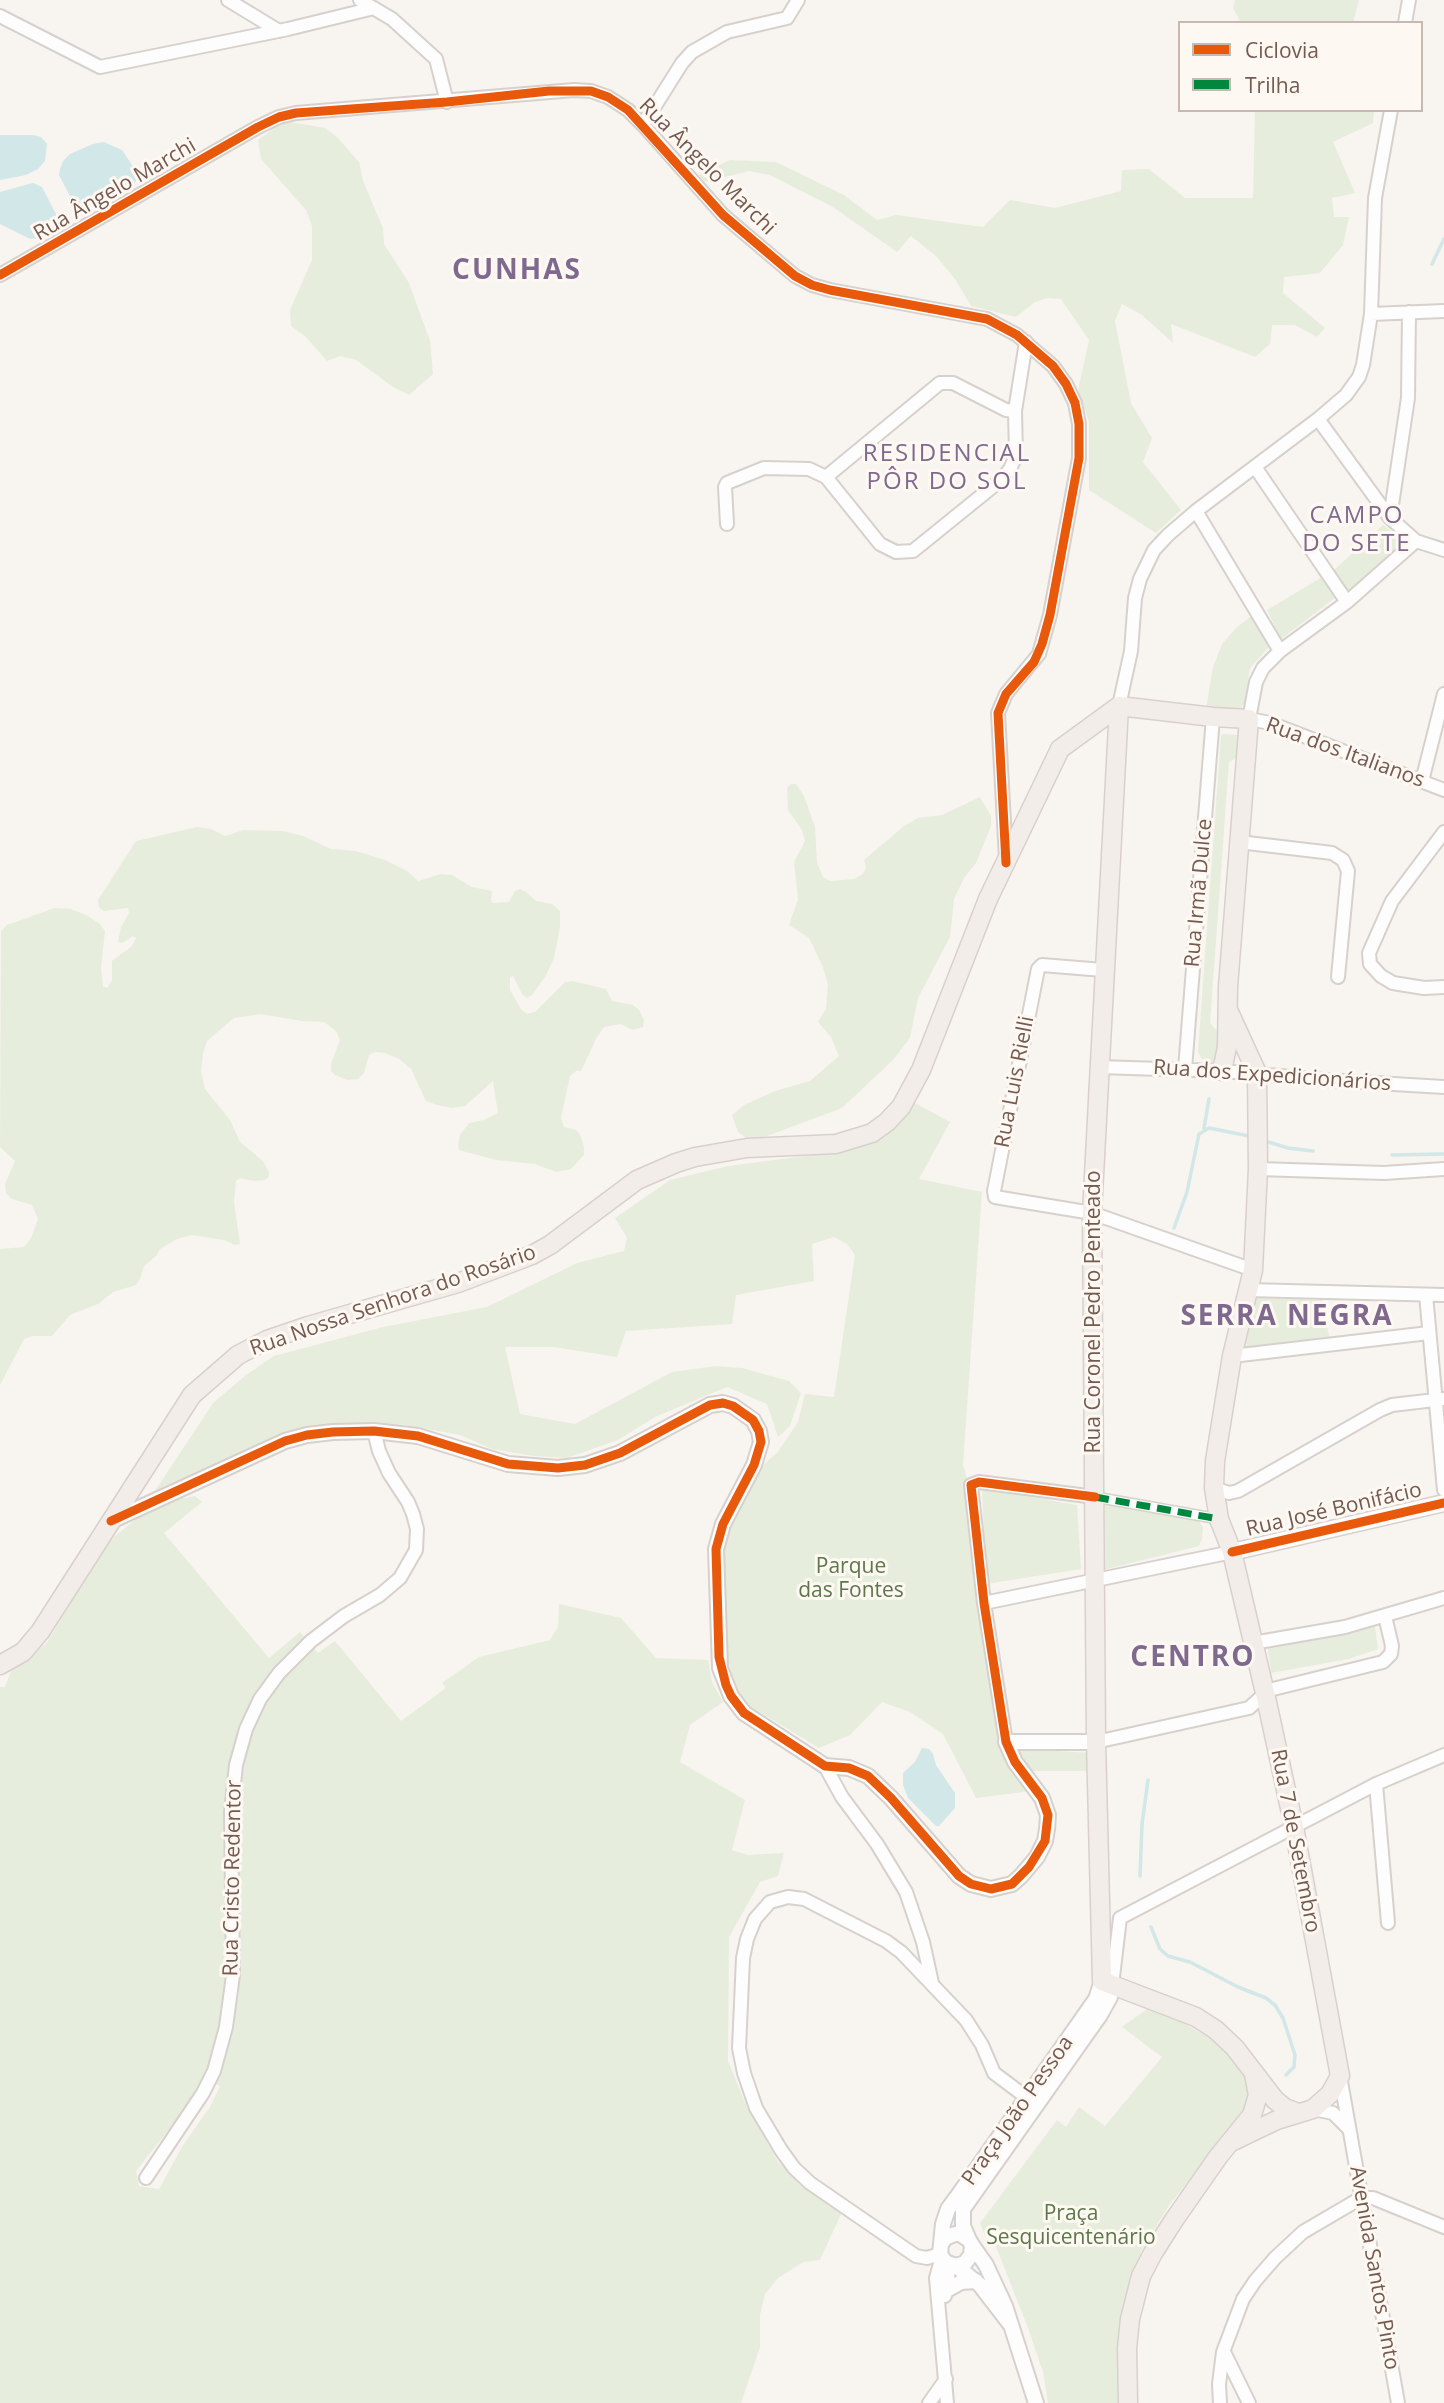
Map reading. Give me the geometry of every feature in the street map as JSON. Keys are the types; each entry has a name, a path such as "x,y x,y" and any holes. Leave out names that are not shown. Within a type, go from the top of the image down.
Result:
{"main road":[{"name":"Rua Nossa Senhora do Rosário","path":"0,1665 23,1652 40,1632 192,1395 244,1351 308,1326 458,1283 532,1255 550,1245 630,1184 676,1163 747,1148 836,1144 872,1133 887,1122 901,1107 921,1070 988,900 1060,749 1119,706"},
{"name":"Rua dos Italianos","path":"1119,706 1213,718 1249,719"},
{"name":"Rua Coronel Pedro Penteado","path":"1107,1983 1100,1918 1096,1742 1092,1213 1119,706"},
{"path":"1222,1071 1227,1047 1228,987 1249,719"},
{"path":"1228,1010 1257,1073"},
{"name":"Rua 7 de Setembro","path":"1257,1073 1258,1169 1254,1270 1232,1356 1215,1461 1214,1488 1219,1519 1232,1552 1294,1827 1340,2076"},
{"name":"Rua José Bonifácio","path":"1232,1552 1444,1503"},
{"path":"1107,1983 1196,2017 1216,2030 1253,2070 1275,2100 1286,2108 1306,2111"},
{"path":"1128,2403 1127,2348 1130,2319 1141,2276 1174,2220 1218,2157 1252,2115 1258,2095 1253,2070"},
{"path":"1231,2142 1276,2120 1306,2111 1330,2094 1340,2076"}],"street":[{"path":"228,0 279,31"},
{"path":"360,0 392,19 436,59 447,102"},
{"path":"643,125 682,63 692,52 727,32 787,18 798,0"},
{"path":"1405,21 1409,0"},
{"path":"0,16 100,67 279,31 374,8"},
{"name":"Rua Ângelo Marchi","path":"0,275 279,117 296,113 550,91 591,91 608,97 628,110 723,215 795,276 830,290 987,319 1017,335 1053,366 1066,384 1075,403 1079,424 1079,458 1051,615 1042,644 1034,662 1006,694 998,712 1006,863"},
{"path":"1119,706 1131,651 1135,598 1140,579 1154,550 1168,534 1196,511 1318,419 1346,395 1359,377 1371,314 1375,198 1391,112"},
{"path":"1371,314 1444,311"},
{"path":"1390,518 1408,398 1409,312"},
{"path":"727,524 727,483 764,468 810,469 826,477 880,544 896,552 913,551 1002,479 1010,468 1016,456 1015,411 1026,342"},
{"path":"826,477 940,383 953,383 1006,410 1015,411"},
{"path":"1318,419 1390,518 1416,541 1444,550"},
{"path":"1255,467 1346,602"},
{"path":"1196,511 1280,651"},
{"path":"1249,719 1256,682 1263,668 1280,651 1346,602 1416,541"},
{"path":"1422,781 1444,697"},
{"name":"Rua Irmã Dulce","path":"1185,1069 1213,718"},
{"name":"Rua dos Italianos","path":"1249,719 1270,723 1444,790"},
{"path":"1444,832 1392,901 1369,953 1370,964 1392,983 1424,988 1444,987"},
{"path":"1240,842 1332,853 1343,860 1348,871 1338,977"},
{"name":"Rua Luis Rielli","path":"1092,1213 998,1198 993,1191 1037,972 1042,965 1103,970"},
{"name":"Rua dos Expedicionários","path":"1099,1067 1257,1073 1444,1087"},
{"path":"1258,1169 1384,1172 1444,1169"},
{"path":"1092,1213 1254,1270"},
{"path":"1248,1290 1444,1295"},
{"path":"1426,1295 1440,1399 1444,1490"},
{"path":"1232,1356 1429,1333"},
{"path":"1214,1488 1234,1493 1392,1405 1440,1399"},
{"path":"111,1521 285,1441 333,1432 374,1431 433,1439 508,1464 558,1468 585,1465 620,1453 710,1405 723,1403 744,1412 753,1420 761,1442 754,1465 728,1512 718,1538 716,1563 720,1668 731,1696 744,1713 825,1766 842,1797 877,1844 906,1892 923,1942 933,1985"},
{"name":"Rua Cristo Redentor","path":"146,2178 203,2092 214,2071 226,2027 233,1975 231,1812 236,1765 246,1729 260,1699 279,1674 311,1641 344,1616 380,1595 400,1578 416,1550 417,1529 413,1514 389,1473 374,1431"},
{"path":"825,1766 849,1768 868,1776 891,1798 958,1876 982,1888 1001,1888 1012,1884 1037,1857 1045,1842 1048,1815 1042,1798 1015,1762 1006,1742 984,1603 971,1487 973,1483 1096,1497 1219,1519"},
{"path":"984,1603 1232,1552"},
{"path":"1253,1643 1345,1627 1444,1598"},
{"path":"1006,1742 1096,1742 1249,1708 1265,1693 1383,1662 1391,1654 1392,1646 1385,1615"},
{"path":"1100,1918 1120,1918 1376,1784 1444,1755"},
{"path":"1376,1784 1388,1923"},
{"path":"970,2243 969,2260 916,2256 810,2183 794,2168 781,2150 756,2108 739,2048 743,1958 755,1919 770,1902 788,1897 804,1899 886,1941 901,1952 933,1985 975,2033 994,2073 1032,2102"},
{"path":"1107,1983 1120,1918"},
{"name":"Praça João Pessoa","path":"946,2257 943,2224 948,2209 1100,2015 1110,1997 1107,1983"},
{"name":"Rua 7 de Setembro","path":"1340,2076 1350,2132"},
{"name":"Praça João Pessoa","path":"970,2243 963,2226 963,2209 1032,2102"},
{"path":"1306,2111 1333,2113 1339,2116 1350,2132"},
{"name":"Avenida Santos Pinto","path":"1350,2132 1398,2403"},
{"path":"1220,2403 1219,2384 1223,2352 1244,2299 1275,2258 1303,2232 1361,2199 1373,2198 1444,2227"},
{"path":"939,2309 947,2290 945,2238 960,2234 986,2265 1010,2324 1036,2403"},
{"path":"946,2257 976,2281 1010,2324"},
{"path":"946,2257 936,2278 947,2403"},
{"path":"947,2290 961,2282 976,2281"},
{"path":"1223,2352 1249,2403"},
{"path":"929,2403 946,2378"}],"green space":[{"path":"1235,0 1359,0 1354,21 1240,21 1233,8"},
{"path":"1255,112 1374,112 1373,123 1333,142 1355,193 1332,198 1334,217 1349,217 1343,245 1320,273 1284,277 1283,293 1325,328 1317,337 1295,325 1272,325 1270,344 1255,357 1171,324 1173,343 1142,315 1122,304 1115,321 1131,403 1152,438 1143,462 1181,510 1156,533 1089,490 1089,422 1078,391 1089,340 1061,299 1047,298 1035,302 1016,317 971,306 955,279 936,256 911,236 897,252 833,207 770,175 749,171 705,182 698,175 730,160 776,162 844,195 877,220 896,215 983,227 1010,200 1055,208 1121,191 1122,170 1149,169 1185,198 1253,198"},
{"path":"284,121 325,128 338,138 359,162 363,181 383,228 384,244 409,283 430,341 433,374 409,395 393,387 356,360 340,356 327,361 305,336 291,326 290,310 312,260 312,226 306,210 261,159 258,140"},
{"path":"1383,525 1405,542 1349,593 1333,571"},
{"path":"1322,577 1335,598 1281,639 1267,610"},
{"path":"1254,614 1271,645 1250,668 1244,704 1238,711 1206,709 1213,667 1222,644"},
{"path":"1223,734 1238,735 1239,738 1238,757 1229,762 1210,1023 1221,1036 1218,1061 1210,1064 1201,1058 1198,1051"},
{"path":"796,784 804,796 815,827 817,863 823,877 830,881 854,879 863,874 866,868 864,860 904,826 918,818 942,815 980,797 991,816 991,826 976,863 964,878 954,899 950,937 918,998 910,1038 893,1060 842,1108 751,1142 738,1132 732,1115 744,1105 775,1091 810,1081 839,1056 831,1037 818,1022 826,1009 828,985 823,967 809,938 789,925 798,899 794,862 805,841 802,830 788,810 787,788"},
{"path":"197,827 211,829 225,836 243,830 283,831 303,836 331,849 356,851 385,860 407,871 418,881 441,874 452,875 472,887 492,891 493,903 509,902 515,891 520,889 536,901 552,904 560,911 554,958 532,995 527,998 522,994 513,976 510,977 510,990 521,1009 527,1014 535,1012 565,982 572,981 606,989 612,1001 633,1005 644,1020 643,1027 632,1030 621,1024 604,1027 581,1071 570,1076 561,1118 564,1127 580,1134 584,1155 571,1169 556,1172 535,1164 496,1160 459,1150 460,1135 469,1123 498,1113 493,1081 465,1106 452,1108 437,1105 426,1101 411,1069 399,1059 385,1053 375,1052 369,1055 364,1073 358,1079 347,1080 335,1075 331,1071 331,1064 340,1040 336,1031 324,1022 261,1014 234,1018 207,1041 201,1071 205,1089 230,1120 240,1142 263,1161 269,1172 269,1177 265,1180 240,1178 236,1181 234,1202 240,1244 191,1235 177,1239 160,1249 144,1266 136,1285 113,1292 98,1304 70,1315 52,1336 32,1336 24,1339 0,1385 0,1249 24,1247 31,1238 38,1219 32,1205 12,1199 6,1193 5,1184 15,1161 0,1147 1,931 7,925 55,908 71,909 86,915 100,924 105,931 101,968 103,986 107,988 112,980 112,961 132,946 136,938 133,936 122,943 118,942 121,927 129,913 128,908 104,911 99,907 98,900 136,841"},
{"name":"Parque das Fontes","path":"913,1102 950,1122 919,1179 982,1192 963,1465 968,1481 1002,1739 1031,1791 976,1798 943,1734 910,1712 882,1702 850,1735 819,1748 748,1705 734,1686 727,1656 723,1554 725,1541 737,1511 764,1464 777,1453 798,1422 805,1394 834,1397 855,1255 847,1244 834,1237 812,1244 814,1281 736,1295 732,1324 626,1331 617,1357 554,1347 505,1347 520,1414 575,1424 672,1372 716,1366 742,1368 789,1381 801,1393 790,1426 778,1437 767,1404 727,1387 655,1417 618,1440 567,1458 492,1449 460,1435 405,1425 343,1423 303,1429 149,1500 213,1403 274,1356 383,1327 487,1307 577,1263 624,1251 627,1238 615,1218 670,1180 728,1166 850,1150 871,1138"},
{"path":"1253,1296 1323,1300 1329,1337 1245,1347"},
{"path":"982,1488 1077,1505 1081,1569 986,1584"},
{"path":"195,1496 202,1502 164,1533 269,1658 300,1632 318,1653 335,1641 401,1721 446,1688 442,1683 479,1657 550,1640 558,1627 559,1604 621,1618 656,1658 708,1660 712,1682 723,1702 690,1725 680,1762 745,1800 732,1850 748,1855 784,1853 778,1876 760,1882 729,1937 728,2061 746,2105 778,2162 805,2186 842,2212 820,2260 803,2262 778,2278 765,2294 760,2315 760,2347 741,2403 0,2403 0,1687 5,1687 10,1673 22,1660 46,1644 114,1537 143,1513 168,1501","holes":["202,2079 220,2086 159,2189 139,2186 136,2171 189,2104"]},
{"path":"1101,1501 1196,1517 1203,1527 1202,1539 1199,1546 1103,1570"},
{"path":"1374,1620 1378,1649 1349,1659 1271,1673 1267,1642"},
{"path":"1021,1749 1092,1753 1092,1771 1029,1771 1019,1760"},
{"name":"Praça Sesquicentenário","path":"1147,2009 1174,2017 1219,2044 1235,2058 1248,2084 1250,2107 1169,2205 1142,2250 1126,2295 1122,2316 1122,2403 1048,2403 1043,2372 1028,2328 993,2239 985,2236 980,2223 1057,2120 1066,2127 1079,2107 1105,2126 1162,2057 1122,2027"}],"shaded area":[{"path":"0,135 41,137 47,144 45,161 38,169 26,175 0,180"},
{"path":"104,142 122,150 136,171 137,179 131,188 98,208 87,210 73,202 59,175 60,169 70,154"},
{"path":"33,183 42,187 59,220 60,228 52,237 30,239 0,224 0,192"},
{"path":"922,1748 929,1749 933,1754 936,1765 955,1793 955,1808 939,1826 908,1798 903,1785 903,1773 915,1762"}],"waterway":[{"path":"1432,264 1444,239"},
{"path":"1204,1128 1209,1099"},
{"path":"1174,1228 1187,1192 1199,1134 1209,1128 1249,1136"},
{"path":"1265,1141 1288,1148 1313,1151"},
{"path":"1392,1155 1444,1154"},
{"path":"1140,1876 1142,1824 1148,1780"},
{"path":"1151,1927 1160,1949 1168,1956 1190,1962 1266,1998 1275,2005 1283,2018 1295,2055 1294,2067 1286,2075"}],"marked path":[{"path":"1095,1497 1219,1519"}],"cycle path":[{"path":"0,275 279,117 296,113 447,102 549,91 591,91 608,97 628,110 723,215 795,276 830,290 987,319 1017,335 1053,366 1066,384 1075,403 1079,424 1079,458 1050,615 1042,644 1034,662 1006,694 998,713 1006,863"},
{"path":"111,1521 285,1441 307,1435 374,1431 418,1436 508,1464 558,1468 585,1465 620,1453 710,1405 723,1403 733,1406 753,1420 761,1442 754,1465 723,1524 716,1549 719,1657 731,1696 744,1713 825,1766 849,1768 868,1776 891,1798 959,1876 971,1884 991,1889 1012,1884 1029,1867 1045,1841 1048,1815 1042,1798 1015,1762 1006,1742 984,1603 971,1485 979,1482 1095,1497"},
{"path":"1232,1552 1444,1503"}],"district":[{"name":"CUNHAS","path":"517,271"},
{"name":"RESIDENCIAL PÔR DO SOL","path":"947,468"},
{"name":"CAMPO DO SETE","path":"1357,530"},
{"name":"SERRA NEGRA","path":"1287,1317"},
{"name":"CENTRO","path":"1193,1658"}]}
